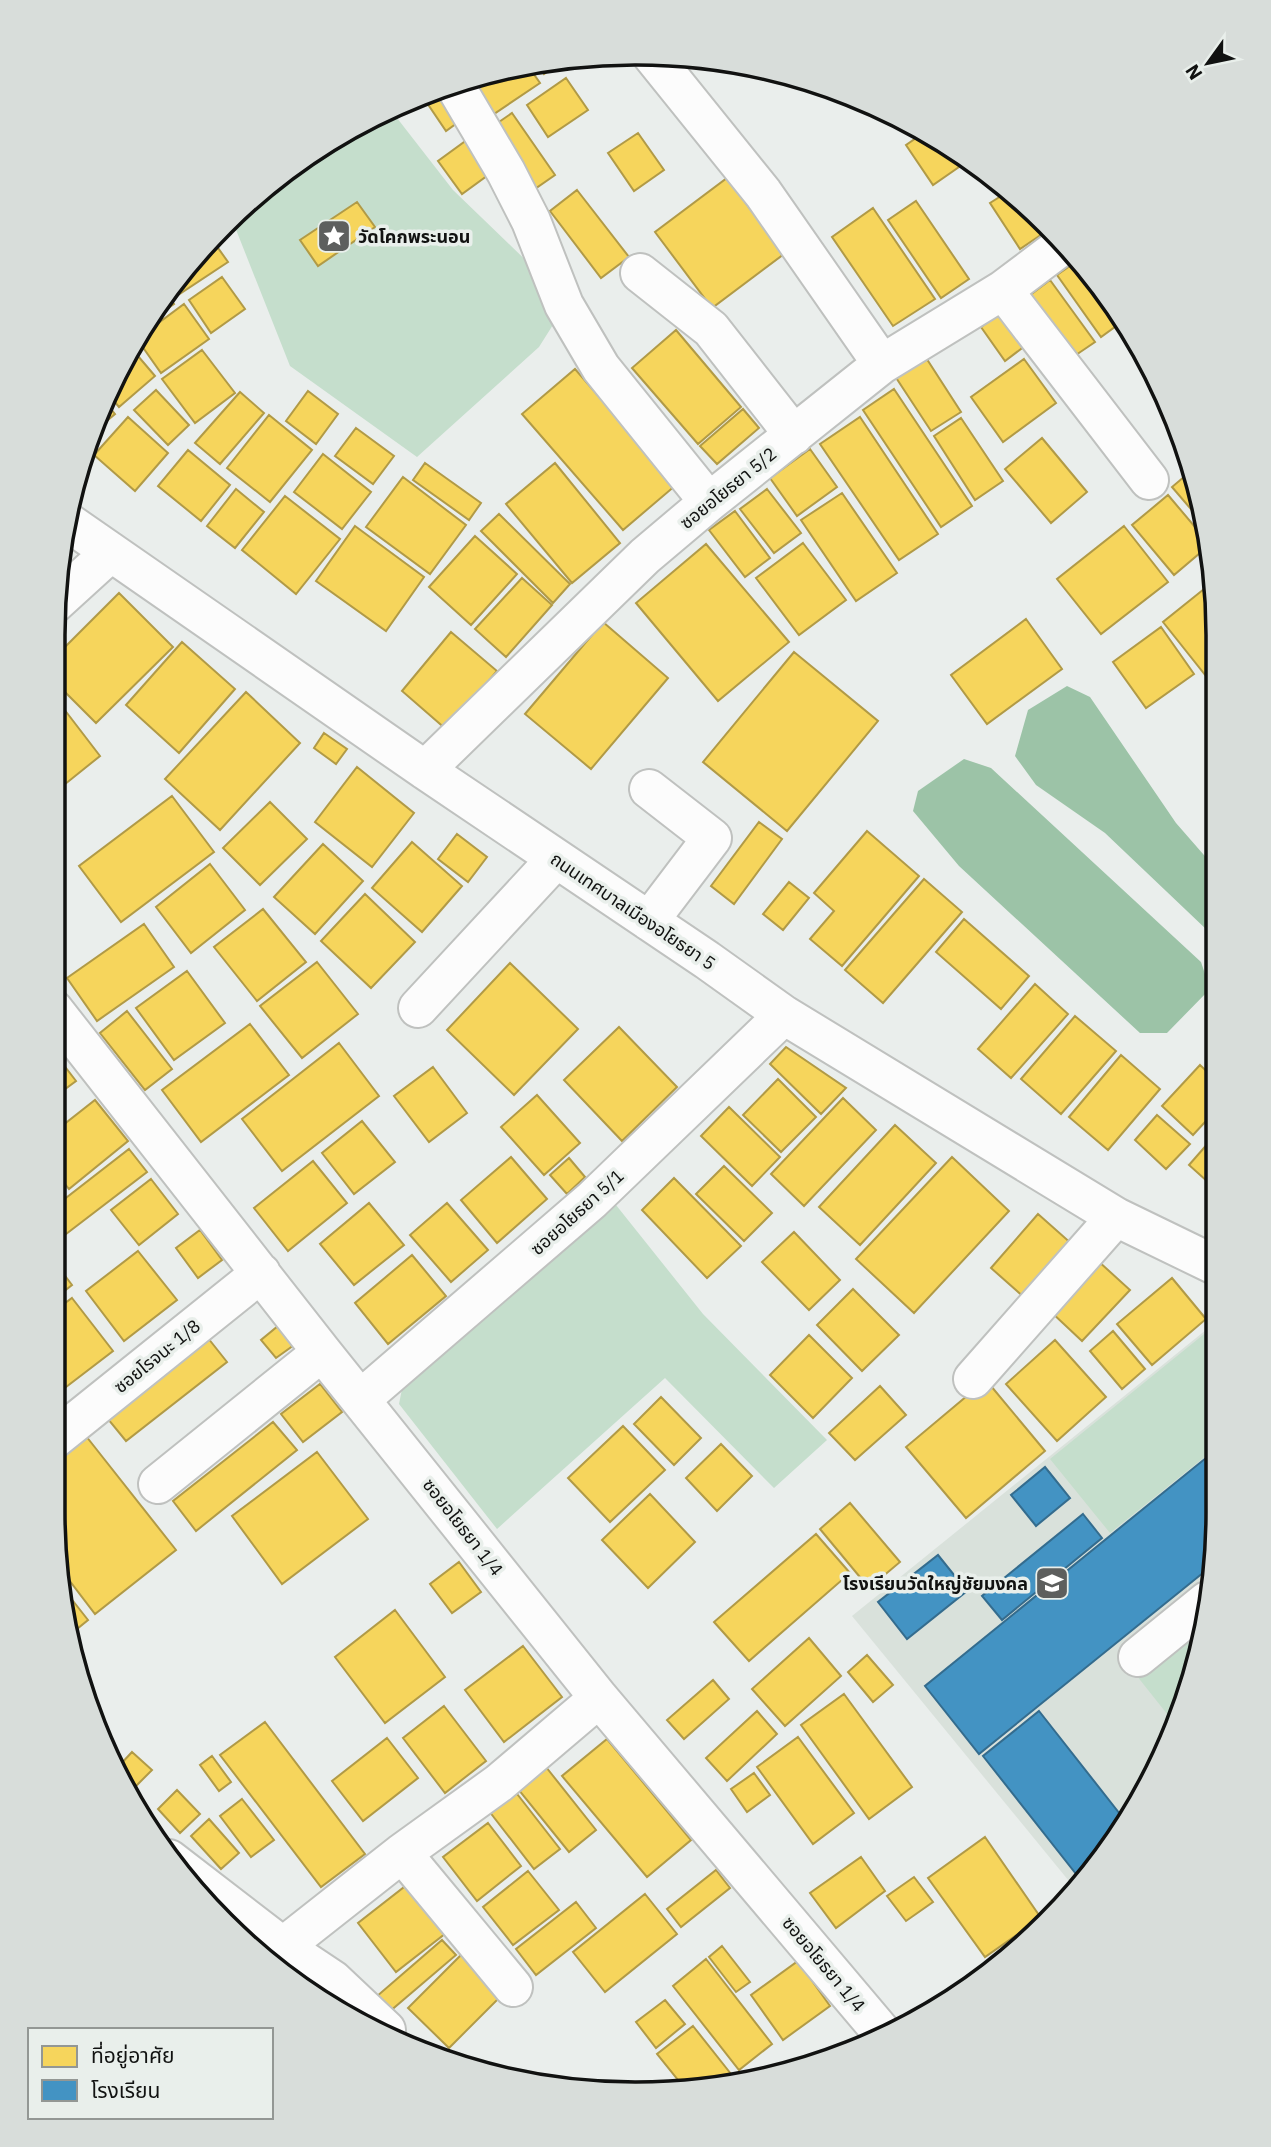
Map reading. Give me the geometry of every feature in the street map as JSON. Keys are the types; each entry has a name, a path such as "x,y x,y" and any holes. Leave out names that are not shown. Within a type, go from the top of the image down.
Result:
{"street":[{"path":"660,66 763,193 882,364"},
{"path":"459,93 506,172 531,221 564,305 601,368 709,502"},
{"name":"ซอยอโยธยา 5/2","path":"425,770 645,556 709,502 882,364 1003,290 1056,250"},
{"path":"640,273 711,329 794,435"},
{"path":"1003,290 1149,481"},
{"name":"ถนนเทศบาลเมืองอโยธยา 5","path":"75,528 784,1015 1116,1217 1206,1261"},
{"path":"67,593 110,553"},
{"path":"649,789 712,838 649,921"},
{"path":"418,1008 556,859"},
{"name":"ซอยอโยธยา 5/1","path":"361,1399 592,1200 784,1015"},
{"name":"ซอยอโยธยา 1/4","path":"65,1024 599,1698 878,2028"},
{"path":"973,1379 1116,1217"},
{"name":"ซอยโรจนะ 1/8","path":"65,1430 261,1273"},
{"path":"158,1484 323,1352"},
{"path":"1138,1657 1197,1609"},
{"path":"276,1951 402,1853 499,1783 599,1698"},
{"path":"402,1853 513,1987"},
{"path":"222,1904 276,1951 333,1980 373,2018"}],"shaded area":[{"path":"397,118 453,190 568,301 539,347 417,457 290,366 236,229 259,206 318,161"},
{"path":"1067,686 1090,697 1176,823 1206,857 1206,929 1105,833 1036,785 1015,756 1028,710"},
{"path":"964,759 991,768 1201,962 1206,977 1206,993 1167,1033 1140,1033 959,866 913,811 918,791"},
{"path":"616,1205 703,1314 827,1440 774,1488 665,1378 497,1529 399,1404 403,1384"},
{"name":"โรงเรียนวัดใหญ่ชัยมงคล","path":"1206,1330 1205,1549 1187,1659 1163,1730 1130,1797 1110,1829 1070,1882 852,1616"},
{"path":"1206,1332 1206,1456 1110,1533 1050,1459"},
{"path":"1197,1611 1187,1659 1168,1716 1129,1666"}],"building: ที่อยู่อาศัย":[{"path":"534,74 540,83 488,118 469,90"},
{"path":"566,78 588,110 548,137 527,105"},
{"path":"453,95 468,115 446,131 428,104"},
{"path":"512,113 555,175 529,193 486,131"},
{"path":"638,133 664,170 634,191 608,153"},
{"path":"471,137 495,170 462,194 438,161"},
{"path":"916,138 959,167 933,185 906,145"},
{"path":"727,178 784,254 712,308 655,232"},
{"path":"577,190 629,257 601,278 550,211"},
{"path":"1000,197 1041,234 1020,249 990,203"},
{"path":"916,201 969,279 941,298 888,220"},
{"path":"357,202 375,227 318,266 300,240"},
{"path":"873,208 935,299 893,326 832,237"},
{"path":"217,247 228,262 178,295 206,259"},
{"path":"1070,266 1115,327 1101,337 1057,275"},
{"path":"222,277 245,309 211,333 189,300"},
{"path":"1050,280 1095,342 1073,357 1029,296"},
{"path":"184,304 209,339 161,373 143,347 157,324"},
{"path":"1006,309 1030,342 1005,361 981,327"},
{"path":"676,330 741,407 698,444 632,368"},
{"path":"202,350 235,393 195,423 162,379"},
{"path":"921,350 961,412 931,431 891,370"},
{"path":"138,356 155,376 119,407 115,402"},
{"path":"1024,359 1056,403 1003,442 971,397"},
{"path":"575,369 676,485 623,530 522,414"},
{"path":"894,389 972,506 941,527 863,410"},
{"path":"156,390 189,425 168,445 134,410"},
{"path":"308,391 338,414 316,444 286,421"},
{"path":"240,392 264,413 220,464 195,443"},
{"path":"743,409 759,428 717,464 700,446"},
{"path":"111,410 115,414 106,421"},
{"path":"269,415 312,450 270,502 227,468"},
{"path":"128,417 168,453 135,491 94,455"},
{"path":"860,417 938,534 899,560 820,444"},
{"path":"961,418 1003,481 975,500 934,436"},
{"path":"356,428 394,456 373,484 335,456"},
{"path":"1042,438 1087,492 1051,523 1005,469"},
{"path":"810,449 837,487 797,516 770,478"},
{"path":"188,450 230,485 201,521 158,486"},
{"path":"323,454 371,492 342,529 294,492"},
{"path":"425,463 481,503 469,520 413,480"},
{"path":"555,463 620,543 572,583 506,504"},
{"path":"403,477 466,525 430,574 366,527"},
{"path":"1184,477 1192,510 1172,487"},
{"path":"236,489 264,512 235,548 207,526"},
{"path":"767,489 801,533 774,553 740,509"},
{"path":"842,493 897,573 856,601 801,520"},
{"path":"1168,495 1196,528 1200,553 1174,575 1132,525"},
{"path":"285,496 340,539 296,594 242,550"},
{"path":"735,511 770,558 745,577 709,530"},
{"path":"499,514 570,584 553,603 481,531"},
{"path":"355,526 424,577 386,631 316,581"},
{"path":"1124,526 1168,582 1101,634 1057,579"},
{"path":"475,536 517,574 471,625 429,587"},
{"path":"803,543 846,600 799,635 756,578"},
{"path":"706,544 789,642 718,701 636,603"},
{"path":"522,578 552,605 506,657 475,629"},
{"path":"1204,589 1206,676 1163,622"},
{"path":"119,593 173,647 96,723 65,692 65,647"},
{"path":"1026,619 1062,669 987,724 951,675"},
{"path":"603,622 668,678 591,769 525,714"},
{"path":"1161,627 1194,674 1146,708 1113,662"},
{"path":"451,632 497,671 447,730 402,691"},
{"path":"182,642 235,689 179,753 126,705"},
{"path":"794,652 878,721 787,831 703,762"},
{"path":"246,692 300,743 220,830 165,779"},
{"path":"65,710 100,756 65,784"},
{"path":"324,733 347,749 336,764 314,748"},
{"path":"357,767 414,813 372,867 315,822"},
{"path":"172,796 214,852 121,922 79,866"},
{"path":"270,802 307,839 260,885 223,848"},
{"path":"759,822 782,839 734,904 711,886"},
{"path":"867,831 919,876 842,966 810,939 834,911 814,893"},
{"path":"457,834 487,857 468,882 438,859"},
{"path":"412,842 462,886 422,932 372,888"},
{"path":"323,844 363,881 315,934 274,897"},
{"path":"210,864 245,910 191,953 156,907"},
{"path":"924,879 962,912 883,1003 845,970"},
{"path":"789,882 809,898 783,930 763,914"},
{"path":"365,894 415,942 371,988 321,941"},
{"path":"263,909 306,962 257,1001 214,947"},
{"path":"964,919 1029,976 1001,1009 936,952"},
{"path":"144,924 174,967 97,1021 67,978"},
{"path":"317,962 358,1014 302,1058 260,1006"},
{"path":"510,963 578,1029 514,1095 447,1030"},
{"path":"187,971 225,1023 174,1060 136,1008"},
{"path":"1035,984 1068,1014 1011,1078 978,1049"},
{"path":"127,1011 172,1069 145,1090 100,1033"},
{"path":"1075,1016 1116,1051 1061,1114 1021,1079"},
{"path":"250,1024 289,1075 201,1142 162,1090"},
{"path":"619,1027 677,1087 622,1141 564,1080"},
{"path":"339,1043 379,1096 282,1171 242,1119"},
{"path":"786,1047 846,1088 821,1114 770,1064"},
{"path":"1121,1055 1160,1089 1108,1150 1069,1117"},
{"path":"1200,1065 1206,1071 1206,1121 1193,1135 1162,1106"},
{"path":"65,1067 76,1081 65,1089"},
{"path":"433,1067 467,1113 429,1142 394,1096"},
{"path":"778,1079 816,1117 781,1152 743,1115"},
{"path":"537,1095 580,1143 544,1175 501,1127"},
{"path":"843,1098 876,1130 804,1206 771,1174"},
{"path":"95,1100 128,1141 69,1189 65,1184 65,1124"},
{"path":"729,1107 780,1157 752,1186 701,1136"},
{"path":"1157,1115 1190,1144 1166,1169 1135,1140"},
{"path":"362,1121 395,1162 354,1194 322,1153"},
{"path":"895,1125 936,1163 860,1245 819,1207"},
{"path":"1206,1146 1206,1180 1189,1165"},
{"path":"129,1149 147,1172 65,1235 65,1199"},
{"path":"511,1157 547,1199 497,1243 461,1200"},
{"path":"952,1157 1009,1211 914,1313 856,1259"},
{"path":"569,1158 585,1177 567,1194 550,1175"},
{"path":"313,1161 347,1203 288,1251 254,1208"},
{"path":"724,1166 772,1213 744,1241 696,1194"},
{"path":"674,1178 741,1246 707,1278 642,1210"},
{"path":"151,1179 178,1214 139,1245 111,1210"},
{"path":"369,1203 404,1245 354,1285 320,1244"},
{"path":"447,1203 488,1250 451,1282 410,1235"},
{"path":"1038,1214 1073,1245 1026,1299 991,1268"},
{"path":"200,1230 222,1260 198,1278 176,1248"},
{"path":"794,1232 840,1280 809,1310 762,1262"},
{"path":"138,1251 177,1300 124,1341 86,1291"},
{"path":"412,1255 446,1296 388,1344 355,1303"},
{"path":"1097,1260 1130,1290 1082,1341 1050,1311"},
{"path":"65,1276 72,1285 65,1291"},
{"path":"1172,1278 1206,1319 1152,1365 1117,1324"},
{"path":"853,1289 899,1335 862,1371 817,1325"},
{"path":"72,1298 113,1351 65,1388 65,1303"},
{"path":"278,1326 294,1345 276,1358 261,1340"},
{"path":"1113,1331 1145,1369 1122,1389 1090,1351"},
{"path":"204,1333 227,1362 126,1441 103,1413"},
{"path":"809,1335 852,1378 813,1418 770,1375"},
{"path":"1055,1340 1106,1397 1057,1441 1006,1384"},
{"path":"986,1380 1045,1451 966,1518 906,1447"},
{"path":"320,1384 342,1412 303,1442 281,1414"},
{"path":"880,1386 906,1415 855,1460 829,1433"},
{"path":"661,1397 701,1438 674,1465 634,1424"},
{"path":"273,1422 297,1450 196,1531 173,1501"},
{"path":"623,1426 665,1470 610,1522 568,1478"},
{"path":"82,1431 176,1550 95,1614 69,1580 66,1549 65,1444"},
{"path":"721,1444 752,1476 717,1511 686,1478"},
{"path":"317,1452 368,1519 282,1584 232,1516"},
{"path":"650,1494 695,1542 648,1588 602,1540"},
{"path":"850,1503 900,1562 869,1588 820,1529"},
{"path":"816,1534 850,1573 749,1661 714,1622"},
{"path":"459,1562 481,1592 452,1613 430,1584"},
{"path":"72,1600 88,1620 77,1629"},
{"path":"395,1610 445,1677 385,1723 335,1657"},
{"path":"809,1638 841,1676 785,1726 752,1689"},
{"path":"523,1646 562,1697 504,1742 465,1690"},
{"path":"867,1655 893,1685 873,1702 848,1672"},
{"path":"713,1680 729,1699 684,1739 667,1720"},
{"path":"844,1694 912,1787 869,1819 801,1725"},
{"path":"444,1706 486,1761 445,1793 403,1738"},
{"path":"757,1711 777,1734 727,1781 706,1758"},
{"path":"265,1722 365,1854 321,1887 220,1755"},
{"path":"798,1737 854,1813 813,1844 757,1767"},
{"path":"387,1738 418,1778 363,1821 332,1781"},
{"path":"607,1739 691,1840 647,1877 562,1776"},
{"path":"132,1752 152,1770 136,1786 123,1762"},
{"path":"212,1756 231,1782 219,1791 200,1765"},
{"path":"546,1767 596,1830 569,1852 518,1789"},
{"path":"754,1773 770,1795 747,1812 731,1789"},
{"path":"177,1790 200,1814 180,1833 158,1809"},
{"path":"514,1790 560,1849 534,1869 489,1811"},
{"path":"242,1799 274,1840 251,1857 220,1816"},
{"path":"209,1819 239,1853 221,1869 191,1836"},
{"path":"488,1823 521,1866 477,1901 443,1857"},
{"path":"985,1837 1039,1915 1023,1931 985,1957 928,1878"},
{"path":"861,1857 885,1891 836,1928 810,1893"},
{"path":"716,1870 730,1888 681,1927 667,1909"},
{"path":"528,1871 559,1910 513,1945 483,1907"},
{"path":"914,1877 933,1902 906,1921 887,1896"},
{"path":"408,1884 446,1933 396,1972 358,1923"},
{"path":"645,1894 677,1934 605,1992 573,1952"},
{"path":"576,1902 596,1928 536,1975 516,1949"},
{"path":"442,1940 456,1955 389,2012 376,1997"},
{"path":"722,1946 750,1982 736,1992 709,1957"},
{"path":"463,1953 503,1994 449,2048 408,2008"},
{"path":"706,1959 772,2044 739,2070 673,1986"},
{"path":"798,1961 830,2006 783,2040 751,1995"},
{"path":"306,1962 341,2000 318,1986 297,1970"},
{"path":"665,2000 685,2024 656,2048 636,2022"},
{"path":"693,2026 731,2074 678,2080 657,2054"}],"building: โรงเรียน":[{"path":"1206,1458 1202,1573 979,1754 925,1686"},
{"path":"1045,1467 1070,1498 1036,1526 1011,1495"},
{"path":"1083,1514 1102,1538 1002,1620 982,1596"},
{"path":"938,1555 967,1591 907,1639 878,1602"},
{"path":"1039,1711 1120,1814 1076,1874 983,1756"}],"place":[{"name":"วัดโคกพระนอน","path":"334,236"},
{"name":"โรงเรียนวัดใหญ่ชัยมงคล","path":"1052,1583"}]}
